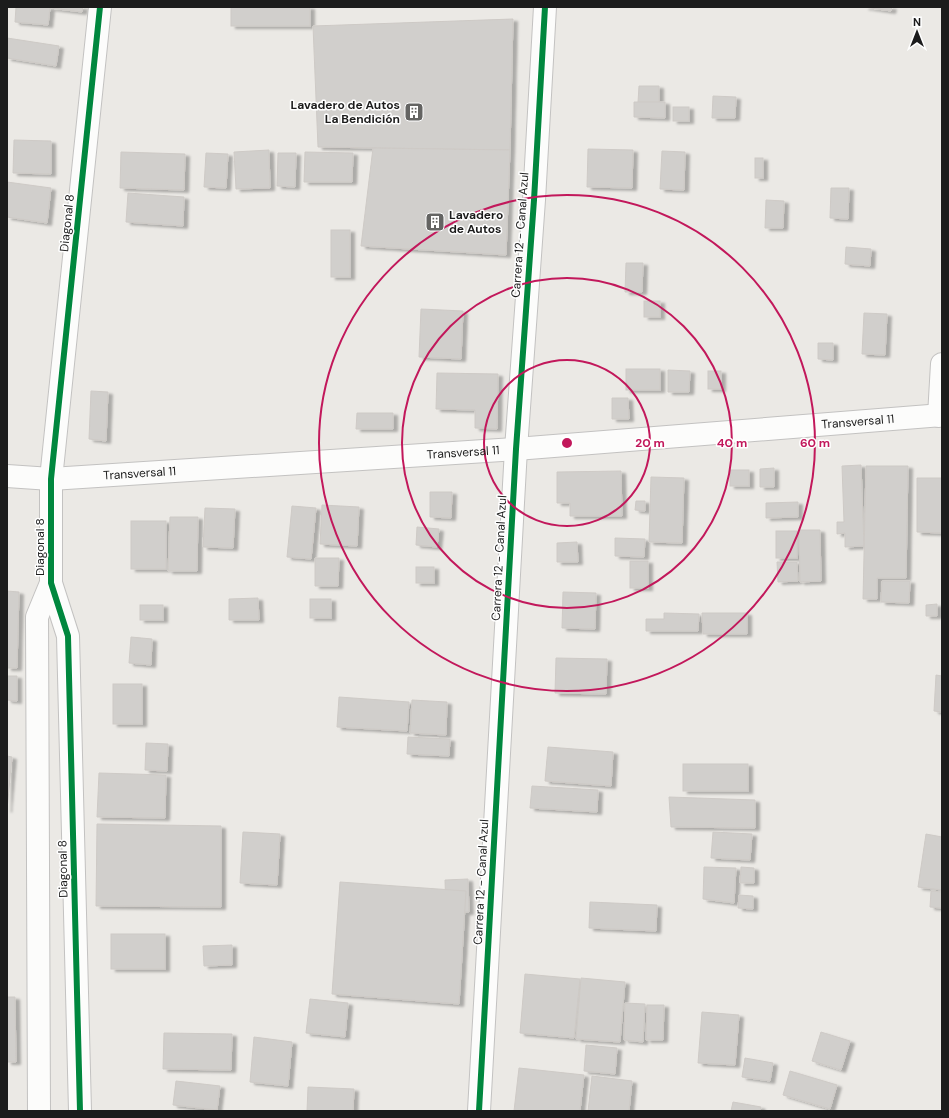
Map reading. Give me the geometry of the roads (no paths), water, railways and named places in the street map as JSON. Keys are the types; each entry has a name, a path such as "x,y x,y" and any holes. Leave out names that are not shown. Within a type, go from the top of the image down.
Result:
{"street":[{"name":"Diagonal 8","path":"80,1111 68,636 52,582 52,479 100,7"},
{"name":"Carrera 12 - Canal Azul","path":"479,1111 516,449 534,200 545,7"},
{"path":"941,416 942,364"},
{"name":"Transversal 11","path":"7,476 52,479 516,449 941,416"},
{"name":"Diagonal 8","path":"39,1111 37,617 52,582"}],"place":[{"name":"Lavadero de Autos La Bendición","path":"414,112"},
{"name":"Lavadero de Autos","path":"435,222"}]}
